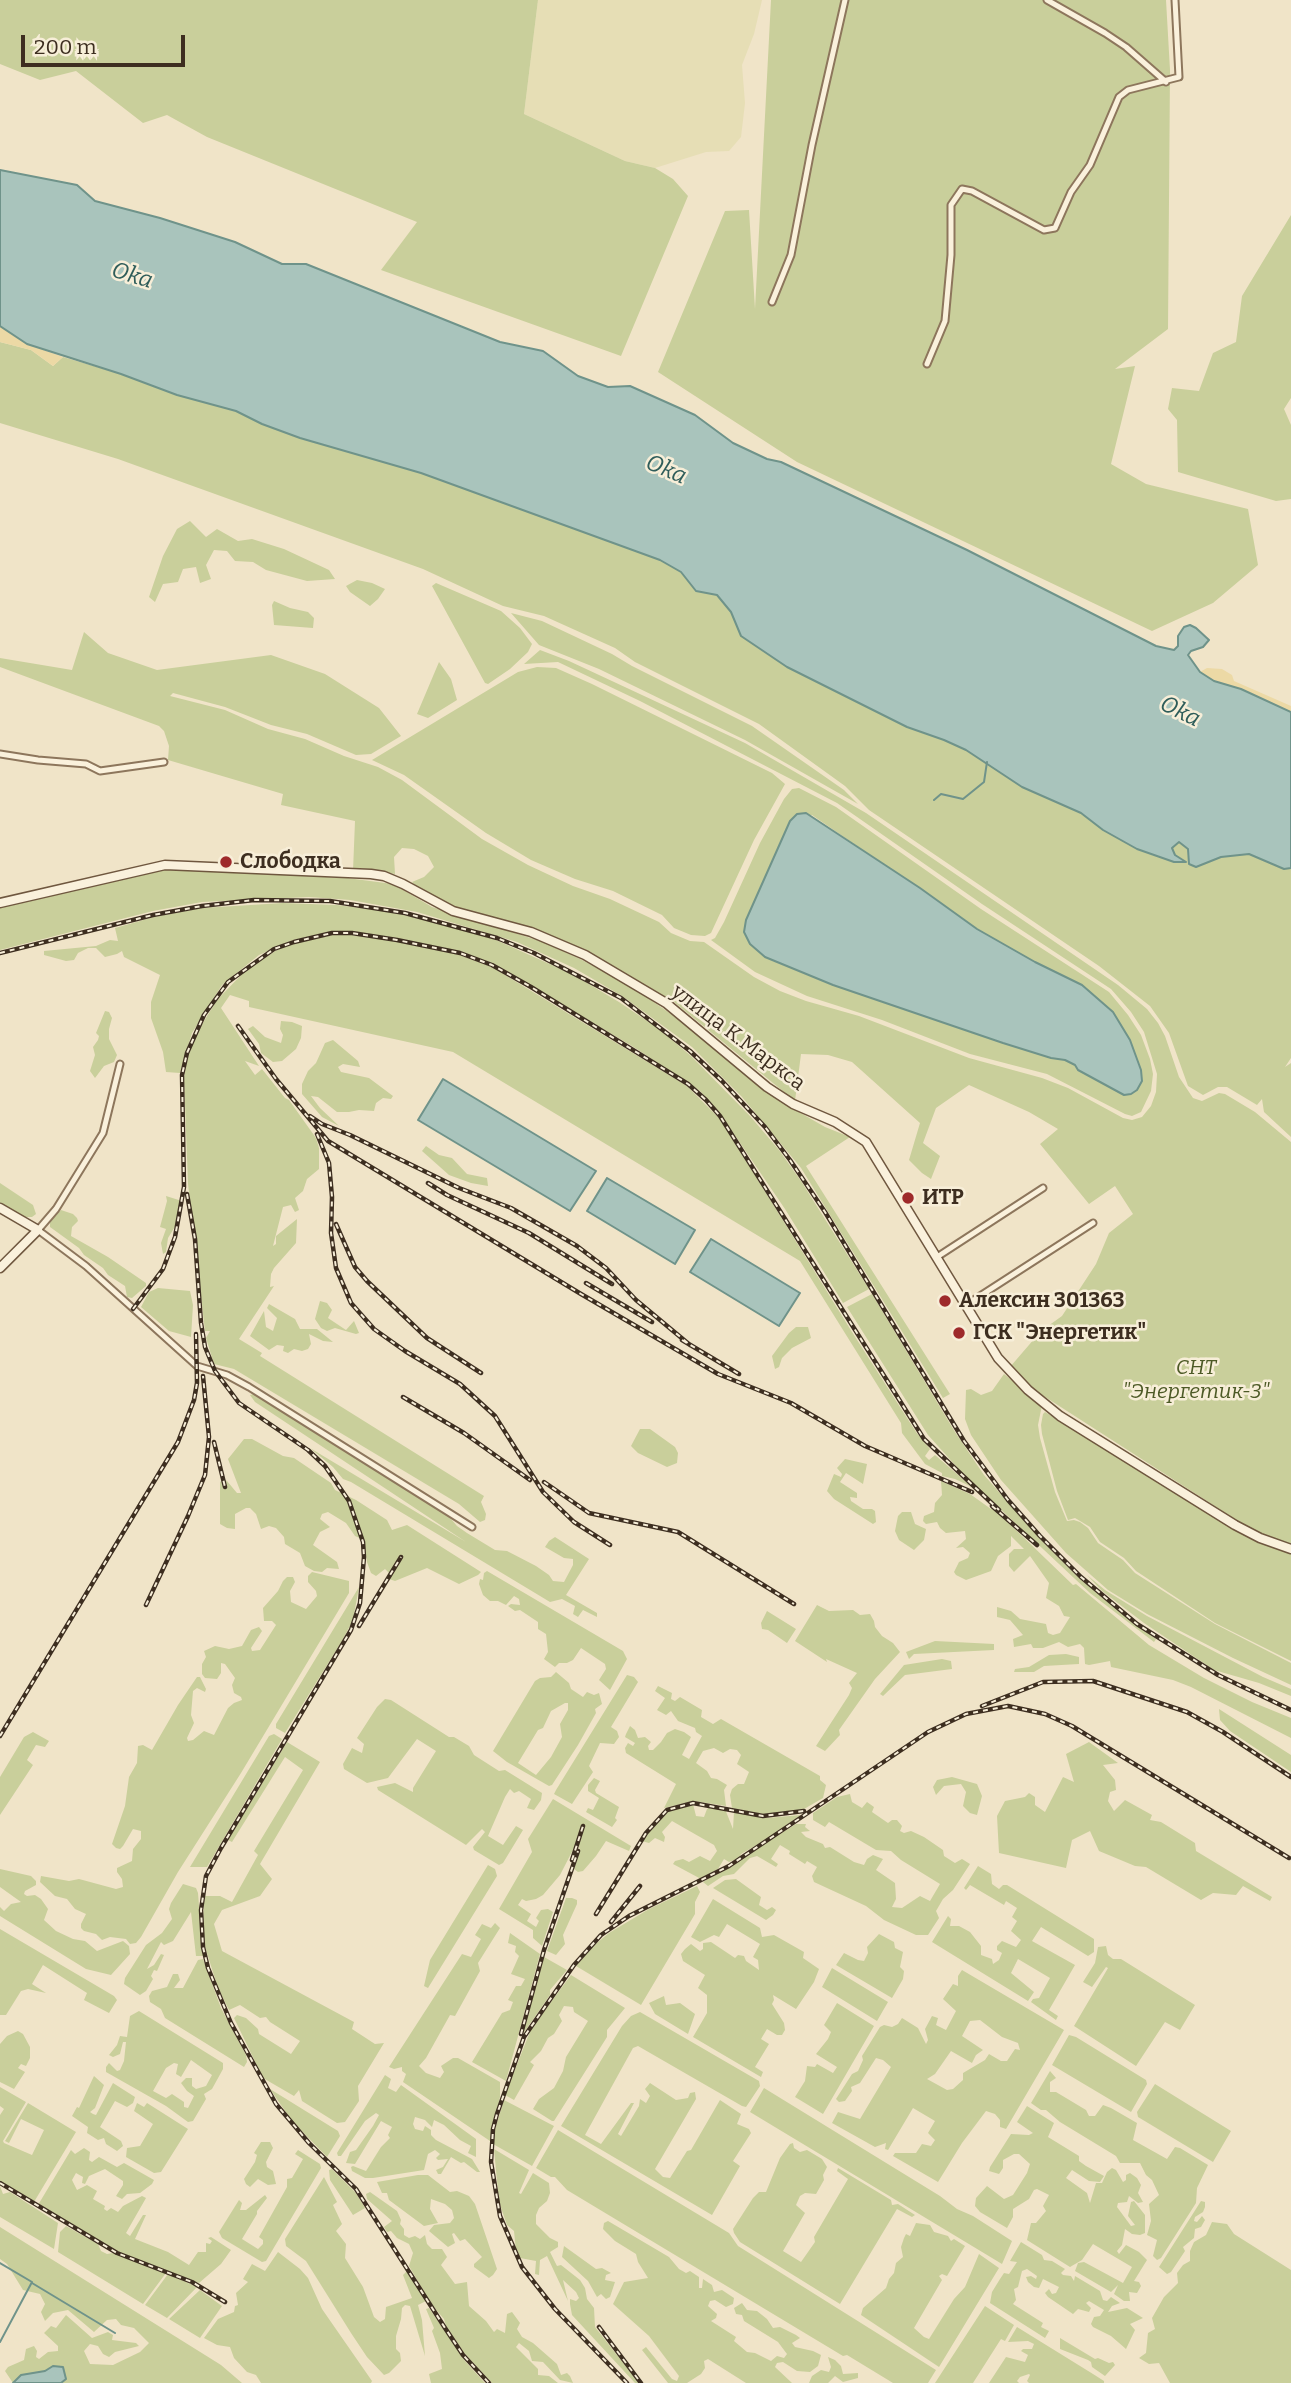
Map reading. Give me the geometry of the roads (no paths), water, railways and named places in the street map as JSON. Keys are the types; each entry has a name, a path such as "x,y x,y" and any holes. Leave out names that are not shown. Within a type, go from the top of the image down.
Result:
{"main road":[{"name":"улица К.Маркса","path":"0,903 156,866 180,864 371,874 403,884 453,911 531,932 585,955 666,1003 767,1087 793,1104 835,1122 866,1142 998,1358 1027,1390 1060,1416 1236,1525 1260,1538 1291,1549"},
{"path":"0,1208 38,1230 0,1268"}],"street":[{"path":"772,302 791,255 845,0"},
{"path":"1047,0 1115,40 1166,82"},
{"path":"927,364 945,321 951,255 951,205 962,189 972,191 1044,230 1055,228 1071,192 1090,165 1119,97 1128,90 1180,78 1175,0"},
{"path":"0,754 86,764 100,771 164,762"},
{"path":"120,1064 103,1133 56,1209 38,1230 86,1266 197,1366 228,1375 472,1527"},
{"path":"937,1256 1043,1188"},
{"path":"965,1305 1093,1223"}],"water":[{"name":"Oka","path":"0,170 77,185 95,201 235,242 282,264 306,264 500,342 543,351 578,376 608,387 630,386 695,415 733,443 767,459 781,462 967,550 1156,646 1174,650 1184,627 1190,625 1196,628 1209,640 1203,647 1191,651 1188,655 1200,672 1214,681 1241,689 1291,712 1291,868 1284,869 1249,854 1221,857 1196,867 1189,864 1188,849 1179,842 1172,848 1175,855 1186,862 1174,862 1137,849 1103,830 1081,813 1022,787 966,750 907,727 787,667 741,636 731,612 717,595 696,591 681,572 660,560 421,473 300,438 236,411 177,395 27,344 0,326"},
{"path":"806,813 977,929 1082,985 1113,1012 1130,1040 1141,1070 1142,1081 1137,1090 1124,1095 1065,1060 1003,1043 833,985 765,957 750,944 744,932 746,920 790,821 797,814"},
{"path":"443,1079 596,1171 570,1211 418,1120"},
{"path":"607,1178 695,1230 675,1264 587,1211"},
{"path":"711,1239 800,1293 779,1326 690,1272"},
{"path":"53,2366 63,2367 66,2379 61,2383 13,2383 21,2375 45,2371"}],"waterway":[{"path":"934,800 941,794 963,799 984,782 987,762"},
{"path":"0,2263 32,2282 0,2342"},
{"path":"32,2283 115,2333"}],"railway":[{"path":"0,953 153,915 202,906 254,900 330,901 405,913 497,938 534,953 621,998 690,1051 765,1127 825,1212 964,1441 1008,1500 1040,1536 1081,1577 1137,1624 1218,1675 1291,1710"},
{"path":"133,1309 163,1269 175,1237 184,1187 182,1075 187,1053 204,1015 228,982 274,949 332,933 352,933 397,940 460,953 492,965 531,987 688,1084 706,1100 720,1116 924,1439 999,1510"},
{"path":"238,1026 276,1079 328,1141 718,1374 791,1403 865,1446 972,1492"},
{"path":"310,1116 459,1188 511,1208 577,1246 606,1268 636,1300 690,1345"},
{"path":"317,1134 329,1163 331,1233 336,1268 351,1303 374,1329 460,1384 495,1416 543,1492 574,1522 610,1545"},
{"path":"428,1183 447,1195 529,1233 612,1284"},
{"path":"187,1194 195,1239 201,1323 205,1347 215,1371 239,1403 308,1450 325,1466 349,1501 363,1542 364,1557 360,1603 351,1630 206,1876 201,1910 203,1947 208,1968 231,2023 276,2104 309,2143 356,2189 463,2355 489,2383"},
{"path":"336,1224 355,1267 367,1281 427,1338 481,1373"},
{"path":"586,1283 652,1322"},
{"path":"0,1736 178,1442 194,1400 197,1383 196,1334"},
{"path":"682,1340 739,1374"},
{"path":"146,1605 205,1475 209,1437 203,1376"},
{"path":"403,1397 464,1433 530,1480"},
{"path":"214,1442 225,1487"},
{"path":"544,1482 589,1513 678,1532 794,1604"},
{"path":"992,1506 1037,1545"},
{"path":"359,1626 401,1557"},
{"path":"982,1706 1043,1682 1093,1681 1187,1712 1223,1732 1291,1777"},
{"path":"627,2383 555,2309 522,2267 500,2216 491,2162 493,2129 524,2037 574,1965 601,1935 629,1916 729,1866 928,1732 966,1714 1008,1706 1045,1714 1072,1726 1289,1858"},
{"path":"596,1914 646,1833 667,1810 693,1803 763,1816 804,1811"},
{"path":"572,1860 583,1826"},
{"path":"521,2034 544,1950 578,1851"},
{"path":"611,1922 640,1886"},
{"path":"0,2183 117,2253 192,2282 225,2302"},
{"path":"599,2327 641,2383"}],"place":[{"name":"Слободка","path":"226,862"},
{"name":"ИТР","path":"908,1198"},
{"name":"Алексин 301363","path":"945,1301"},
{"name":"ГСК \"Энергетик\"","path":"959,1333"}],"park label":[{"name":"СНТ \"Энергетик-3\"","path":"1196,1380"}]}
